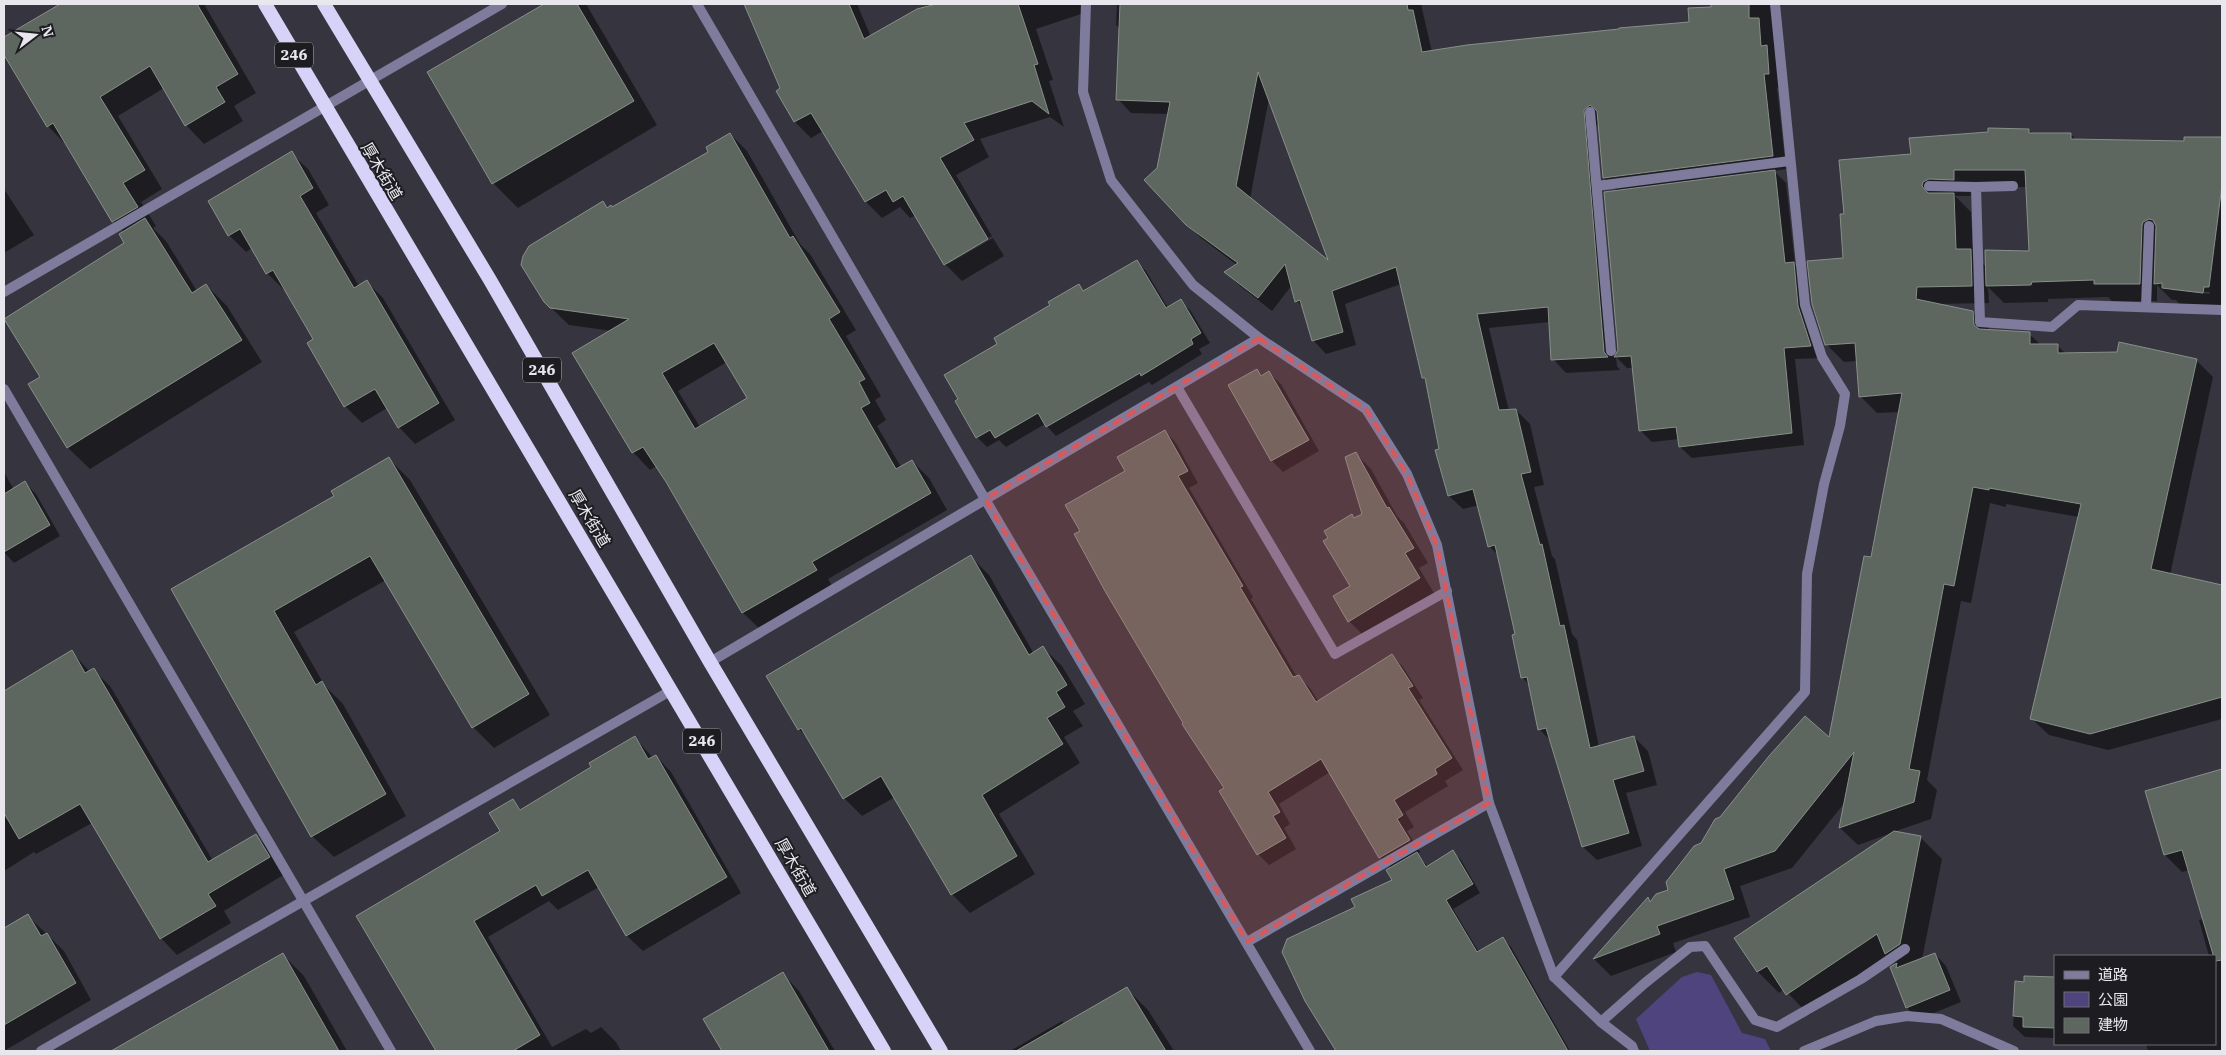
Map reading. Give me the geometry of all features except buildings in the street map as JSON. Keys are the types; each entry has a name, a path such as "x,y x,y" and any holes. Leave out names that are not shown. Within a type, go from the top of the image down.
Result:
{"highway":[{"name":"厚木街道","path":"265,4 884,1051"},
{"name":"厚木街道","path":"324,4 495,288 710,662 941,1051"}],"street":[{"path":"4,292 502,4"},
{"path":"697,4 985,500 1310,1051"},
{"path":"1086,4 1083,92 1111,180 1193,285 1259,338 1366,409 1407,474 1437,545 1490,803 1554,977 1601,1022 1632,1046 1634,1051"},
{"path":"1554,977 1805,692 1808,574 1824,484 1840,426 1845,394 1822,357 1806,305 1775,4"},
{"path":"1590,112 1611,351"},
{"path":"1597,186 1790,161"},
{"path":"1929,186 2013,186"},
{"path":"1976,187 1980,322 2052,327 2078,305 2222,310"},
{"path":"2146,308 2148,226"},
{"path":"710,662 1259,338"},
{"path":"1177,387 1335,654 1447,591"},
{"path":"4,389 391,1051"},
{"path":"41,1051 672,690"},
{"path":"1247,942 1490,803"},
{"path":"1601,1022 1644,983 1690,947 1705,946 1755,1020 1777,1027 1861,979 1905,949"},
{"path":"1804,1051 1876,1021 1907,1016 1941,1019 2014,1051"}],"highlighted area":[{"path":"1259,338 1366,409 1407,474 1437,545 1489,803 1247,942 985,499"}],"green space":[{"path":"1697,972 1711,975 1742,1033 1765,1039 1771,1051 1650,1051 1636,1019 1682,977"}]}
